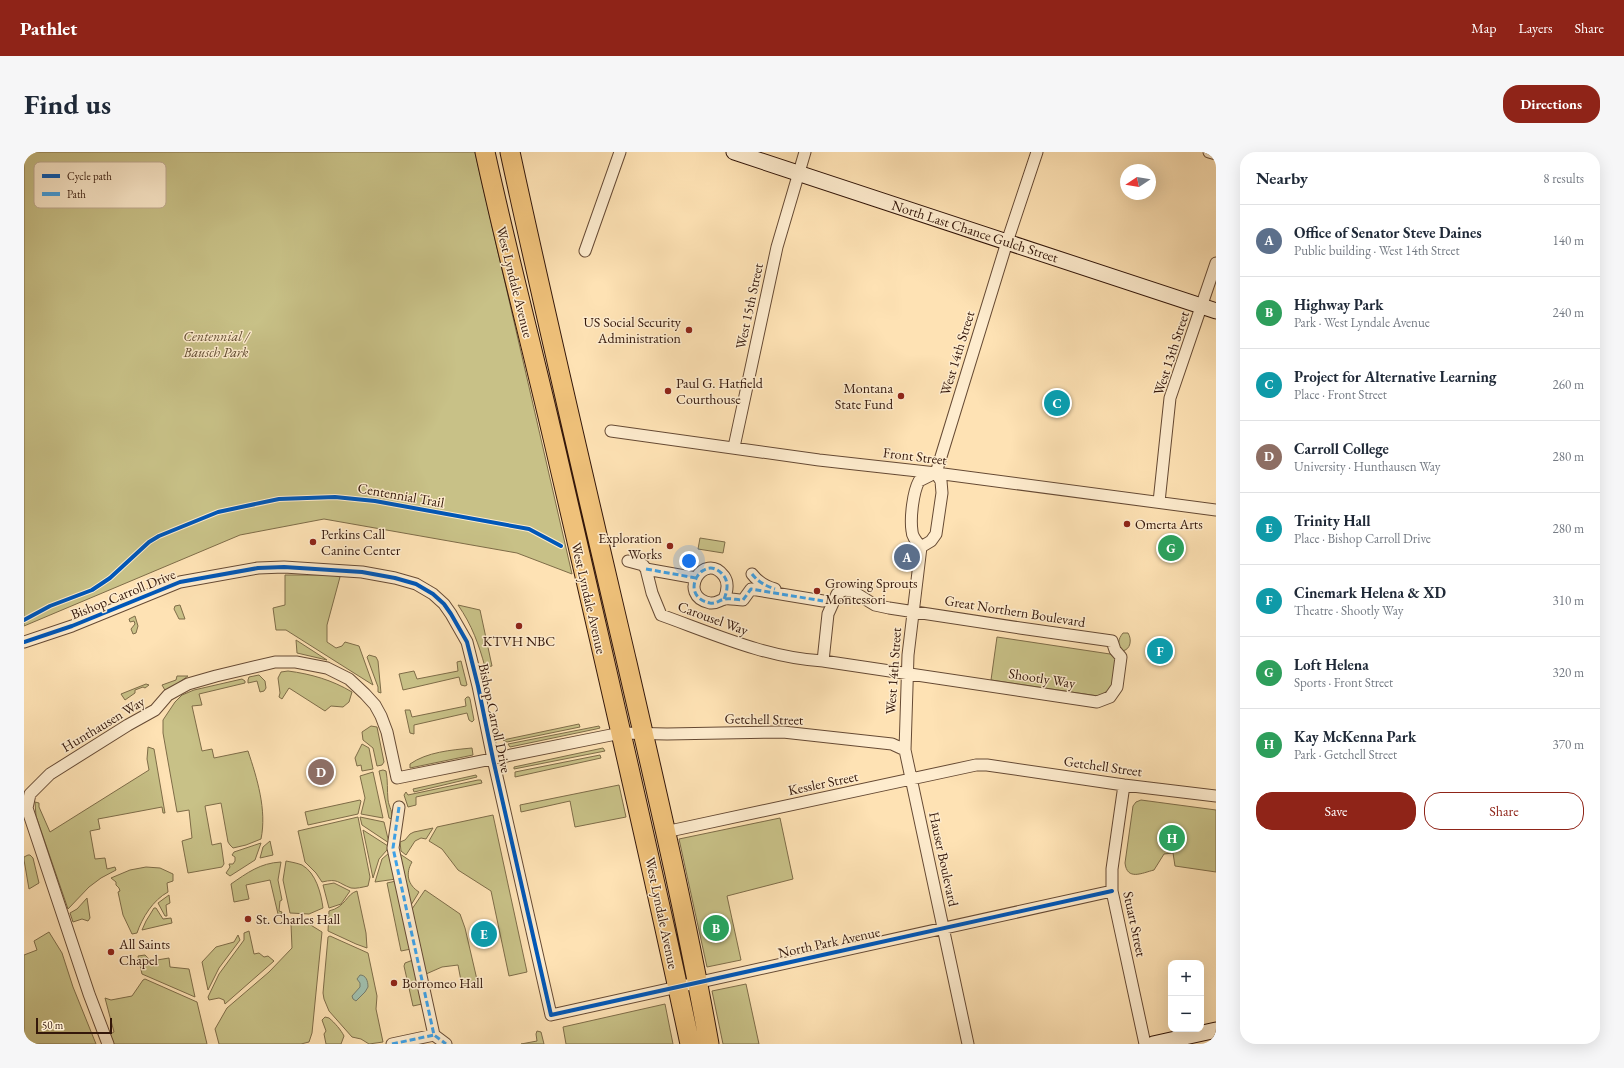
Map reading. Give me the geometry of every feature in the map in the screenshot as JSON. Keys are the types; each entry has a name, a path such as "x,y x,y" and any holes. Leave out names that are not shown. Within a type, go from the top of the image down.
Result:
{"highway":[{"name":"West Lyndale Avenue","path":"485,152 503,236 542,392 621,732 690,1044"},
{"name":"West Lyndale Avenue","path":"510,152 665,832 698,982 709,1044"}],"main road":[{"name":"North Last Chance Gulch Street","path":"734,152 1209,309"},
{"path":"1153,1044 1216,1030"}],"street":[{"path":"585,251 620,152"},
{"name":"West 15th Street","path":"734,447 777,247 805,152"},
{"name":"West 14th Street","path":"936,473 1007,242 1037,152"},
{"path":"1209,152 1216,154"},
{"name":"West 13th Street","path":"1159,502 1170,398 1209,309 1216,263"},
{"name":"Front Street","path":"611,431 819,460 936,473 1216,510"},
{"path":"936,473 941,481 942,493 936,534 931,541 921,547 915,540 912,532 915,493 919,481 936,473"},
{"name":"West 14th Street","path":"905,750 906,673 921,547"},
{"path":"628,561 643,565 646,569 696,578"},
{"name":"Bishop Carroll Drive","path":"24,642 72,626 180,582 258,568 284,567 348,570 395,578 416,584 434,594 444,604 460,628 466,642 478,686 551,1015"},
{"path":"711,568 718,571 726,580 726,594 724,599 719,603 712,603 700,598 695,592 694,586 696,578 699,574 706,569 711,568"},
{"name":"Carousel Way","path":"646,569 652,593 661,615 743,645 783,656 823,661"},
{"path":"724,599 743,600 751,589 823,601"},
{"name":"Great Northern Boulevard","path":"823,661 828,614 837,594 844,590 852,591 875,605 1112,641"},
{"name":"Shootly Way","path":"823,661 1097,702 1110,697 1117,687 1121,657 1114,650 1112,641"},
{"name":"Hunthausen Way","path":"108,1044 89,994 27,808 30,794 50,774 128,725 155,710 168,695 188,684 275,662 296,662 327,668 349,679 375,705 387,732 397,778 621,732"},
{"name":"Getchell Street","path":"621,732 643,734 783,732 892,744 905,750"},
{"name":"Hauser Boulevard","path":"905,750 968,1044"},
{"name":"Getchell Street","path":"987,765 1124,785 1216,796"},
{"name":"Kessler Street","path":"665,832 971,766 987,765"},
{"name":"Stuart Street","path":"1124,785 1112,869 1112,891 1145,1044"},
{"path":"399,807 393,848 434,1035 446,1044"},
{"name":"North Park Avenue","path":"551,1015 1112,891"},
{"path":"392,1044 434,1035"}],"green space":[{"name":"Centennial / Bausch Park","path":"24,152 475,152 572,574 517,553 324,519 240,535 24,626"},
{"path":"700,538 725,542 723,553 698,549"},
{"path":"285,575 333,575 340,577 327,625 327,642 336,648 342,646 345,642 359,646 373,685 286,630 276,630 273,608 285,605"},
{"path":"180,605 185,619 179,619 174,609 175,606"},
{"path":"458,605 480,610 492,666 485,667 474,635"},
{"path":"135,616 138,626 136,633 133,634 131,629 135,624 134,621 130,622 129,619"},
{"path":"1123,633 1128,633 1130,644 1127,649 1122,651 1119,646 1119,642"},
{"path":"997,637 1110,654 1115,658 1114,681 1109,689 1098,696 991,680"},
{"path":"296,640 327,660 297,653"},
{"path":"369,655 376,657 378,661 381,693 378,692 378,687 367,657"},
{"path":"461,661 467,685 465,686 461,685 459,677 403,690 399,674 414,671 417,679 458,671 457,662"},
{"path":"288,671 321,678 337,684 352,692 349,702 343,707 331,706 325,711 289,688 282,699 279,697 280,693 278,678 281,672"},
{"path":"259,675 265,681 266,688 264,691 260,692 257,681 248,683 249,677"},
{"path":"177,676 188,676 166,692 162,685 176,680"},
{"path":"242,679 245,683 199,694 202,705 192,706 202,751 212,749 214,758 248,751 258,783 262,806 263,828 261,839 233,848 228,842 221,803 205,806 212,845 221,843 224,864 222,867 188,873 182,841 192,838 189,810 177,812 163,733 163,720 175,702 182,695 194,690"},
{"path":"146,684 149,685 145,688 143,687 135,690 135,693 125,700 121,694"},
{"path":"467,697 470,699 474,720 472,722 469,720 467,713 414,725 414,734 410,733 405,710 410,710 412,717 466,706 465,699"},
{"path":"579,724 580,727 507,742 503,740"},
{"path":"371,726 377,727 384,762 382,765 377,766 373,748 363,740 362,732"},
{"path":"599,726 600,728 510,747 508,744"},
{"path":"362,744 369,748 373,769 362,771 361,765 357,766 355,758"},
{"path":"148,747 154,749 165,813 163,813 162,807 98,819 100,829 90,831 95,859 105,858 107,869 115,867 116,870 101,878 89,887 68,909 36,816 35,802 39,803 39,807 50,832 149,770 147,759"},
{"path":"472,748 473,755 410,768 410,764 432,754"},
{"path":"603,748 605,751 514,769 514,767"},
{"path":"600,755 601,758 515,777 515,772"},
{"path":"379,771 386,771 388,800 392,819 389,818"},
{"path":"373,772 383,818 361,814 365,798 360,776"},
{"path":"476,775 477,777 414,792 413,789"},
{"path":"481,780 482,783 416,797 416,805 408,807 404,795 406,792 408,795"},
{"path":"619,785 626,817 575,827 570,801 521,812 520,805"},
{"path":"360,800 358,814 308,825 305,812"},
{"path":"1141,800 1216,810 1216,872 1175,866 1173,853 1164,854 1154,870 1140,874 1132,874 1129,872 1126,869 1125,863 1133,806 1136,802"},
{"path":"493,815 527,972 509,976 491,891 458,870 442,849 429,841 437,827"},
{"path":"358,817 370,877 368,886 351,888 335,881 322,882 316,873 305,862 298,831"},
{"path":"360,817 384,822 389,843 362,825"},
{"path":"780,818 793,879 727,896 741,960 707,967 679,839"},
{"path":"433,828 426,839 421,838 415,841 406,855 401,851 400,842 405,840 410,834"},
{"path":"363,830 388,846 387,850 379,859 373,878"},
{"path":"270,841 273,855 260,858 263,847"},
{"path":"261,843 255,860 230,876 226,873 230,867 229,864 233,864 235,861 235,857 232,855 234,852"},
{"path":"389,853 396,879 375,882 382,859"},
{"path":"400,854 412,862 408,875 410,883 419,892 411,905"},
{"path":"28,855 33,858 39,883 29,889 24,860 24,857"},
{"path":"286,861 302,865 311,873 317,884 323,908 309,914 290,913 283,880"},
{"path":"281,862 278,880 282,900 280,901 279,911 282,912 281,914 278,914 270,880 246,885 249,899 234,902 231,884 248,872 260,866"},
{"path":"146,867 160,868 173,874 173,881 167,883 168,892 153,905 142,921 137,933 132,934 123,915 118,892 120,891 119,888 116,885 116,882 111,878 130,870"},
{"path":"396,881 411,949 401,951 387,883"},
{"path":"334,883 350,891 341,904 329,908 323,885"},
{"path":"425,890 460,914 465,928 478,984 462,986 458,965 442,967 426,974 412,909"},
{"path":"357,891 366,933 367,948 328,931 329,911 339,907 350,895"},
{"path":"169,895 170,903 166,905 167,916 165,916 158,903"},
{"path":"87,898 90,918 88,921 82,919 73,922 70,913 77,909"},
{"path":"154,908 156,908 163,919 171,918 172,923 142,930 146,921"},
{"path":"292,923 309,924 322,932 312,1033 309,1042 301,1044 219,1044 215,1029 227,1008 269,972 292,948"},
{"path":"249,931 254,954 259,953 264,957 268,956 274,961 225,1004 224,1000 219,998 209,1000 208,997 219,974 244,940 244,933"},
{"path":"49,932 62,953 73,987 96,1044 24,1044 24,955 37,950 34,941"},
{"path":"238,935 240,940 219,968 208,990 202,962 216,947 234,942"},
{"path":"330,936 368,953 377,996 376,1009 383,1042 369,1044 361,1039 352,1037 329,1011 323,993 328,937"},
{"path":"145,955 151,961 169,958 170,967 189,969 195,997 142,974 138,956"},
{"path":"413,960 422,1004 413,1006 404,966 405,963"},
{"path":"145,979 197,1002 207,1044 114,1044 110,1034 114,1032 105,998 111,1000 132,996"},
{"path":"746,984 759,1044 723,1044 712,991"},
{"path":"665,1004 673,1044 566,1044 563,1027"},
{"path":"325,1017 329,1018 343,1034 344,1036 341,1044 326,1044 324,1034 326,1031 322,1020"},
{"path":"537,1031 541,1032 544,1044 521,1044 537,1041"}],"shaded area":[{"path":"360,975 364,976 366,979 368,987 356,1001 352,996 360,987 360,983 357,979"}],"marked path":[{"path":"724,599 727,588 727,582 724,576 716,569 709,568 702,571 697,577 694,585 695,592 700,599 710,603 727,599 743,600 751,589 823,601"},
{"path":"646,569 696,578"},
{"path":"752,574 768,587 775,589"},
{"path":"399,807 393,848 434,1035 446,1044"},
{"path":"392,1044 434,1035"}],"cycle path":[{"name":"Centennial Trail","path":"24,620 50,606 92,590 110,578 149,542 159,536 218,512 279,499 335,497 375,501 529,529 561,546"},
{"path":"24,642 72,626 180,582 258,568 284,567 362,572 395,578 416,584 433,594 444,604 467,642 551,1015 1112,891"}],"place":[{"name":"US Social Security Administration","path":"689,330"},
{"name":"Paul G. Hatfield Courthouse","path":"668,391"},
{"name":"Montana State Fund","path":"901,396"},
{"name":"Project for Alternative Learning","path":"1057,403"},
{"name":"Omerta Arts","path":"1127,524"},
{"name":"Perkins Call Canine Center","path":"313,542"},
{"name":"Exploration Works","path":"670,546"},
{"name":"Loft Helena","path":"1171,548"},
{"name":"Office of Senator Steve Daines","path":"907,557"},
{"name":"Growing Sprouts Montessori","path":"817,591"},
{"name":"KTVH NBC","path":"519,626"},
{"name":"Cinemark Helena & XD","path":"1160,651"},
{"name":"Carroll College","path":"321,772"},
{"name":"Kay McKenna Park","path":"1172,838"},
{"name":"St. Charles Hall","path":"248,919"},
{"name":"Highway Park","path":"716,928"},
{"name":"Trinity Hall","path":"484,934"},
{"name":"All Saints Chapel","path":"111,952"},
{"name":"Borromeo Hall","path":"394,983"}]}
